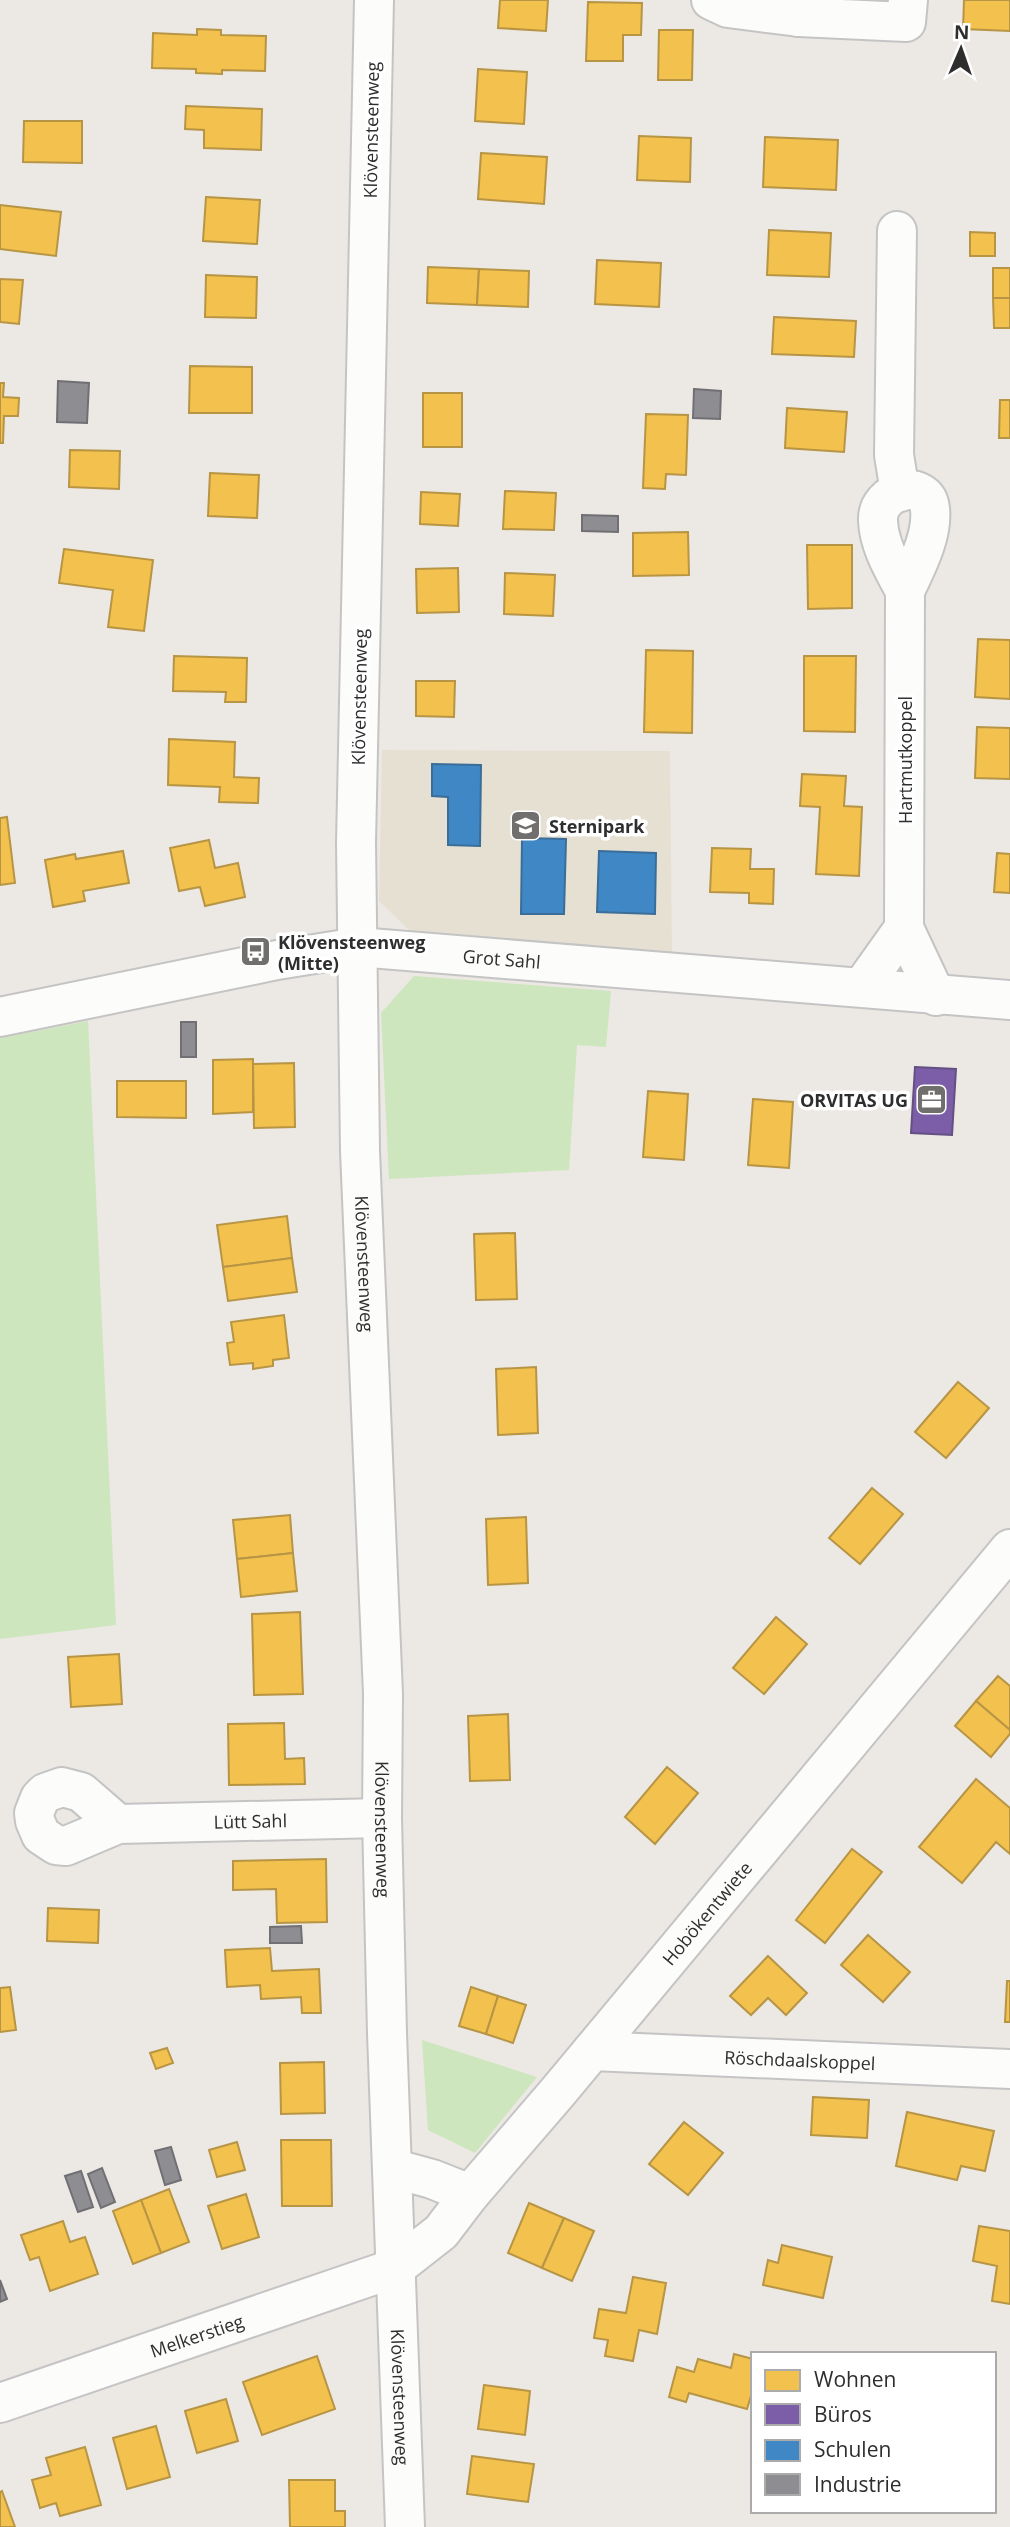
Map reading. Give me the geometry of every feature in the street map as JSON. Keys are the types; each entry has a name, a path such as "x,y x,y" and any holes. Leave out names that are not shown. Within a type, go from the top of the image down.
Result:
{"street":[{"name":"Klövensteenweg","path":"374,0 356,843 360,1151 383,1695 382,1818 391,2168 405,2527"},
{"path":"710,0 728,8 812,8 906,22 908,0"},
{"name":"Hartmutkoppel","path":"897,231 894,454 900,492 920,493 928,500 930,507 929,530 905,591 904,928 936,996"},
{"path":"862,988 904,928"},
{"name":"Grot Sahl","path":"0,1017 266,962 358,947 1010,1000"},
{"name":"Hobökentwiete","path":"395,2268 441,2232 1010,1549"},
{"name":"Lütt Sahl","path":"118,1824 382,1818"},
{"name":"Röschdaalskoppel","path":"592,2051 1010,2069"},
{"path":"391,2168 432,2179 470,2194"},
{"name":"Melkerstieg","path":"0,2403 395,2268"}],"shaded area":[{"name":"Sternipark","path":"382,750 670,751 672,952 412,933 379,901"}],"green space":[{"path":"414,976 611,991 606,1047 577,1045 569,1170 389,1179 381,1013"},
{"path":"88,1021 116,1625 0,1639 0,1038"},
{"path":"422,2040 537,2077 475,2153 428,2130"}],"building: Wohnen":[{"path":"500,0 548,0 546,31 498,28"},
{"path":"964,0 1010,0 1010,31 963,29"},
{"path":"588,2 642,3 641,35 623,35 623,61 586,61"},
{"path":"197,29 221,30 221,35 266,36 265,71 222,70 222,74 196,73 196,69 152,68 153,33 197,35"},
{"path":"659,30 693,30 692,80 658,80"},
{"path":"478,69 527,72 524,124 475,121"},
{"path":"186,106 262,109 261,150 204,148 204,130 185,129"},
{"path":"24,121 82,121 82,163 23,162"},
{"path":"639,136 691,138 690,182 637,180"},
{"path":"765,137 838,140 836,190 763,187"},
{"path":"481,153 547,157 544,204 478,199"},
{"path":"206,197 260,200 257,244 203,241"},
{"path":"0,205 61,212 56,256 0,249"},
{"path":"769,230 831,233 829,277 767,275"},
{"path":"970,232 995,233 995,256 970,256"},
{"path":"597,260 661,263 659,307 595,304"},
{"path":"428,267 479,269 477,305 427,303"},
{"path":"993,268 1010,268 1010,298 993,298"},
{"path":"479,269 529,271 528,307 477,305"},
{"path":"206,275 257,277 256,318 205,317"},
{"path":"0,279 23,280 19,324 0,322"},
{"path":"993,298 1010,298 1010,328 994,328"},
{"path":"774,317 856,321 854,357 772,354"},
{"path":"190,366 252,367 252,413 189,413"},
{"path":"0,383 4,383 3,397 19,398 18,416 4,416 3,443 0,443"},
{"path":"423,393 462,393 462,447 423,447"},
{"path":"1000,400 1010,400 1010,438 999,438"},
{"path":"787,408 847,412 844,452 785,448"},
{"path":"646,414 688,415 686,475 666,474 665,489 643,488"},
{"path":"70,450 120,451 119,489 69,487"},
{"path":"210,473 259,475 257,518 208,516"},
{"path":"505,491 556,493 554,530 503,529"},
{"path":"421,492 460,494 458,526 420,524"},
{"path":"688,532 689,575 633,576 633,533"},
{"path":"807,545 852,545 852,608 808,609"},
{"path":"64,549 153,560 144,631 108,627 113,590 59,583"},
{"path":"458,568 459,612 417,613 416,569"},
{"path":"505,573 555,575 553,616 504,614"},
{"path":"978,639 1010,640 1010,699 975,697"},
{"path":"646,650 693,651 692,733 644,732"},
{"path":"174,656 247,658 246,702 225,702 226,692 173,691"},
{"path":"804,656 856,656 855,732 804,731"},
{"path":"416,681 455,681 454,717 416,716"},
{"path":"977,727 1010,728 1010,779 975,778"},
{"path":"169,739 235,742 234,777 259,778 258,803 219,802 220,787 168,785"},
{"path":"802,774 846,776 844,806 862,807 859,876 816,874 820,807 800,806"},
{"path":"7,817 15,883 0,885 0,818"},
{"path":"209,840 215,868 238,863 245,897 205,906 200,887 179,891 170,848"},
{"path":"712,848 751,849 750,869 774,869 773,904 749,903 749,893 710,892"},
{"path":"123,851 129,883 83,891 85,901 53,907 45,860 75,854 76,859"},
{"path":"997,853 1010,854 1010,893 994,892"},
{"path":"253,1059 253,1112 213,1114 213,1060"},
{"path":"294,1063 295,1127 254,1128 253,1064"},
{"path":"117,1081 186,1081 186,1118 117,1117"},
{"path":"648,1091 688,1094 684,1160 643,1157"},
{"path":"753,1099 793,1102 789,1168 748,1165"},
{"path":"287,1216 292,1258 223,1267 217,1225"},
{"path":"515,1233 517,1299 476,1300 474,1234"},
{"path":"292,1258 297,1292 228,1301 223,1267"},
{"path":"284,1315 289,1358 273,1360 273,1366 253,1369 253,1363 230,1365 227,1343 234,1342 231,1322"},
{"path":"536,1367 538,1433 498,1435 496,1369"},
{"path":"958,1382 989,1408 946,1458 915,1432"},
{"path":"872,1488 903,1514 860,1564 829,1538"},
{"path":"290,1515 293,1553 237,1559 233,1520"},
{"path":"526,1517 528,1583 488,1585 486,1519"},
{"path":"293,1553 297,1591 241,1597 237,1559"},
{"path":"300,1612 303,1694 254,1695 252,1614"},
{"path":"776,1617 807,1644 764,1694 733,1668"},
{"path":"119,1654 122,1704 71,1707 68,1657"},
{"path":"998,1676 1010,1686 1010,1730 976,1701"},
{"path":"976,1701 1010,1730 1010,1734 991,1757 955,1726"},
{"path":"508,1714 510,1780 470,1781 468,1716"},
{"path":"284,1723 285,1759 304,1758 305,1784 229,1785 228,1724"},
{"path":"667,1767 698,1793 655,1844 625,1817"},
{"path":"976,1779 1010,1808 1010,1854 996,1842 962,1883 919,1847"},
{"path":"852,1849 882,1872 825,1943 796,1920"},
{"path":"326,1859 327,1922 277,1923 276,1889 233,1890 233,1861"},
{"path":"48,1908 99,1910 98,1943 47,1941"},
{"path":"868,1935 910,1972 883,2002 841,1965"},
{"path":"270,1948 272,1971 319,1969 321,2013 302,2013 301,1997 261,1999 260,1985 227,1987 225,1950"},
{"path":"768,1956 807,1993 786,2015 768,1998 751,2015 730,1996"},
{"path":"1007,1981 1010,1981 1010,2022 1005,2022"},
{"path":"10,1987 16,2030 0,2032 0,1988"},
{"path":"471,1987 498,1996 486,2034 459,2026"},
{"path":"498,1996 526,2005 513,2043 486,2034"},
{"path":"167,2048 173,2063 156,2069 150,2053"},
{"path":"324,2062 325,2113 281,2114 280,2063"},
{"path":"813,2097 869,2100 867,2138 811,2135"},
{"path":"907,2112 994,2131 985,2171 961,2166 957,2180 896,2166"},
{"path":"684,2122 723,2153 688,2195 649,2164"},
{"path":"281,2140 331,2140 332,2206 282,2206"},
{"path":"237,2142 245,2170 217,2177 209,2150"},
{"path":"169,2189 189,2242 161,2253 141,2200"},
{"path":"246,2194 259,2237 222,2249 208,2206"},
{"path":"141,2200 161,2253 133,2264 113,2211"},
{"path":"529,2203 564,2218 542,2268 508,2253"},
{"path":"564,2218 594,2231 572,2281 542,2268"},
{"path":"63,2221 70,2242 85,2237 98,2274 50,2291 39,2257 30,2260 21,2235"},
{"path":"979,2226 1010,2231 1010,2304 992,2301 997,2266 973,2261"},
{"path":"782,2245 832,2257 823,2298 763,2285 768,2260 778,2263"},
{"path":"633,2277 666,2283 657,2334 639,2330 633,2361 605,2356 608,2340 594,2338 599,2309 626,2313"},
{"path":"734,2354 751,2358 751,2396 747,2409 689,2393 686,2402 669,2397 677,2367 694,2372 698,2359 731,2368"},
{"path":"317,2356 335,2409 262,2435 243,2382"},
{"path":"484,2385 530,2391 525,2435 478,2429"},
{"path":"226,2399 238,2441 197,2453 185,2411"},
{"path":"156,2426 170,2477 127,2489 113,2438"},
{"path":"85,2447 101,2505 60,2516 56,2503 40,2508 32,2480 51,2475 46,2458"},
{"path":"472,2456 534,2464 528,2502 467,2494"},
{"path":"289,2480 335,2480 335,2511 345,2511 345,2527 290,2527"},
{"path":"2,2491 15,2527 0,2527"}],"building: Büros":[{"path":"915,1067 956,1069 952,1135 911,1133"}],"building: Schulen":[{"path":"432,764 481,765 480,846 448,845 448,797 432,796"},
{"path":"522,838 566,839 564,914 521,914"},
{"path":"599,851 656,853 655,914 597,912"}],"building: Industrie":[{"path":"58,381 89,383 87,423 57,422"},
{"path":"694,389 721,391 720,419 693,418"},
{"path":"582,515 618,516 618,532 582,531"},
{"path":"181,1022 196,1022 196,1057 181,1057"},
{"path":"301,1926 302,1943 270,1943 270,1927"},
{"path":"171,2147 181,2180 165,2185 155,2151"},
{"path":"102,2168 115,2202 101,2208 88,2174"},
{"path":"81,2171 93,2207 78,2212 65,2176"},
{"path":"0,2280 7,2299 0,2302"}],"place":[{"name":"Sternipark","path":"526,826"},
{"name":"Klövensteenweg (Mitte)","path":"255,952"},
{"name":"ORVITAS UG","path":"931,1100"}]}
